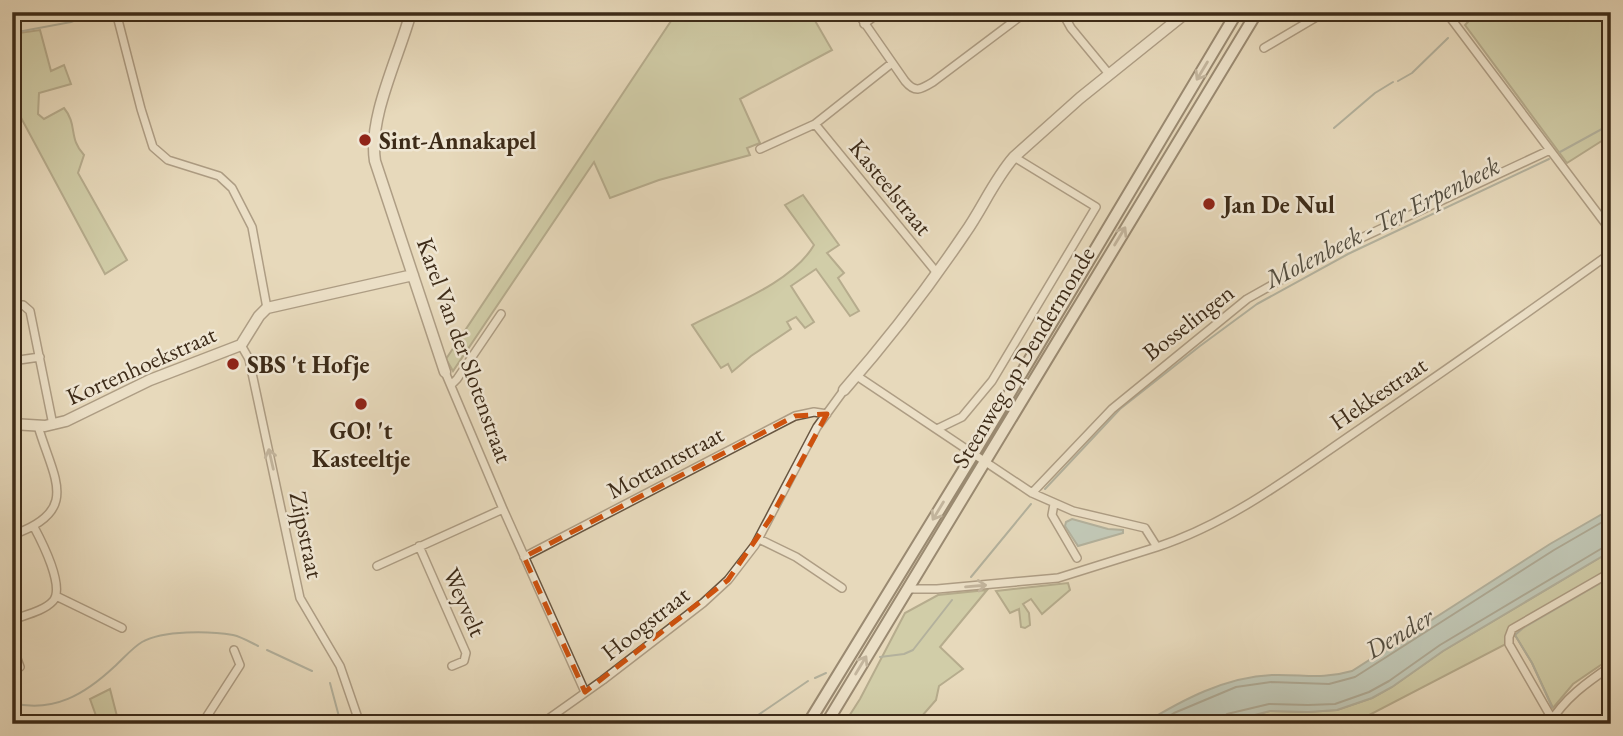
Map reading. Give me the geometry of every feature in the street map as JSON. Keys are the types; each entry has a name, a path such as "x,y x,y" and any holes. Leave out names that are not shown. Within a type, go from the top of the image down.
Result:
{"main road":[{"name":"Steenweg op Dendermonde","path":"808,724 974,453 1237,12"},
{"name":"Steenweg op Dendermonde","path":"826,724 1257,12"}],"street":[{"path":"116,12 153,147 168,160 219,176 232,188 251,227 267,308 413,275"},
{"name":"Karel Van der Slotenstraat","path":"411,12 376,124 373,145 375,161 445,372 585,692"},
{"path":"857,12 910,87 917,90 1026,12"},
{"path":"864,24 880,12"},
{"path":"1062,12 1071,28 1109,74"},
{"path":"844,390 967,232 1014,157 1109,74 1187,12"},
{"path":"1264,48 1325,12"},
{"path":"1446,12 1611,231"},
{"path":"760,149 815,124 892,63"},
{"name":"Kasteelstraat","path":"815,124 937,273"},
{"name":"Bosselingen","path":"1032,493 1112,409 1247,299 1329,253 1550,150"},
{"path":"937,429 962,417 992,381 1096,207 1014,157"},
{"name":"Hekkestraat","path":"908,589 937,589 1058,578 1157,547 1218,523 1462,359 1611,253"},
{"path":"12,307 23,305 29,310 53,425"},
{"name":"Kortenhoekstraat","path":"12,424 53,425 150,380 241,345 267,308"},
{"path":"450,384 457,379 500,314"},
{"name":"Zijpstraat","path":"241,345 249,359 302,604 330,645 360,724"},
{"path":"12,361 40,357"},
{"path":"857,376 1032,493 1054,504 1098,519 1138,526 1150,534 1157,547"},
{"name":"Hoogstraat","path":"541,724 551,720 703,603 741,565 759,539 817,427 844,390"},
{"name":"Mottantstraat","path":"524,557 795,416 814,412 827,414"},
{"path":"12,535 34,527 55,505 58,489 38,426"},
{"path":"1054,504 1052,515 1077,558"},
{"name":"Weyvelt","path":"377,566 503,509"},
{"path":"12,620 51,603 56,596 54,575 34,527"},
{"path":"759,539 796,557 842,588"},
{"name":"Weyvelt","path":"419,546 467,653 464,661 452,666"},
{"path":"1611,572 1512,629 1509,637 1509,644 1552,722 1577,689 1611,666"},
{"path":"56,596 122,628"},
{"path":"12,645 20,667"},
{"path":"202,724 240,665 234,650"}],"highlighted area":[{"path":"827,414 770,519 728,580 585,692 524,557 795,416"}],"green space":[{"path":"677,12 810,12 832,50 740,99 760,143 747,148 750,155 659,180 610,198 594,162 453,371 446,359"},
{"path":"1477,12 1611,12 1611,135 1567,163 1465,25"},
{"path":"40,30 51,71 64,65 71,84 39,93 38,114 44,119 64,108 68,114 76,143 84,155 78,173 127,260 105,274 12,101 12,34"},
{"path":"803,195 839,245 827,253 844,273 838,278 859,311 850,316 816,269 791,286 814,322 805,328 796,317 787,322 791,329 732,372 728,364 721,368 692,325 776,282 804,259 814,245 785,205"},
{"path":"1611,551 1611,658 1573,684 1553,708 1532,663 1515,635 1506,644 1352,724 1220,724 1270,711 1337,710 1372,698 1443,651"},
{"path":"1068,583 1070,590 1042,614 1031,599 1023,604 1029,613 1030,625 1025,628 1021,627 1019,609 1010,613 996,591"},
{"path":"987,590 940,647 963,669 939,686 936,700 915,724 844,724 905,613 938,595"},
{"path":"110,689 119,724 99,724 90,699"}],"water":[{"name":"Dender","path":"1611,509 1611,551 1443,651 1372,698 1337,710 1270,711 1220,724 1143,724 1204,691 1238,680 1272,675 1331,675 1352,671 1550,544"},
{"path":"1072,519 1108,529 1123,530 1123,533 1078,546 1065,526 1066,522"}],"waterway":[{"path":"12,33 71,22 96,12"},
{"path":"1470,20 1477,12"},
{"path":"1398,81 1412,73 1448,38"},
{"path":"1334,128 1375,93 1393,82"},
{"name":"Molenbeek - Ter Erpenbeek","path":"1560,152 1611,124"},
{"name":"Molenbeek - Ter Erpenbeek","path":"1045,489 1120,409 1257,304 1348,254 1549,159"},
{"name":"Molenbeek - Ter Erpenbeek","path":"971,577 1031,504"},
{"path":"1552,707 1532,663 1515,635 1611,577"},
{"name":"Molenbeek - Ter Erpenbeek","path":"880,657 913,650 952,600"},
{"path":"12,703 42,705 68,699 103,677 138,644 162,635 187,632 233,635 258,646"},
{"path":"267,650 312,671"},
{"path":"815,678 826,673"},
{"path":"745,724 808,681"},
{"path":"330,683 341,724"}],"place":[{"name":"Sint-Annakapel","path":"365,140"},
{"name":"Jan De Nul","path":"1209,204"},
{"name":"SBS 't Hofje","path":"233,364"},
{"name":"GO! 't Kasteeltje","path":"361,404"}]}
